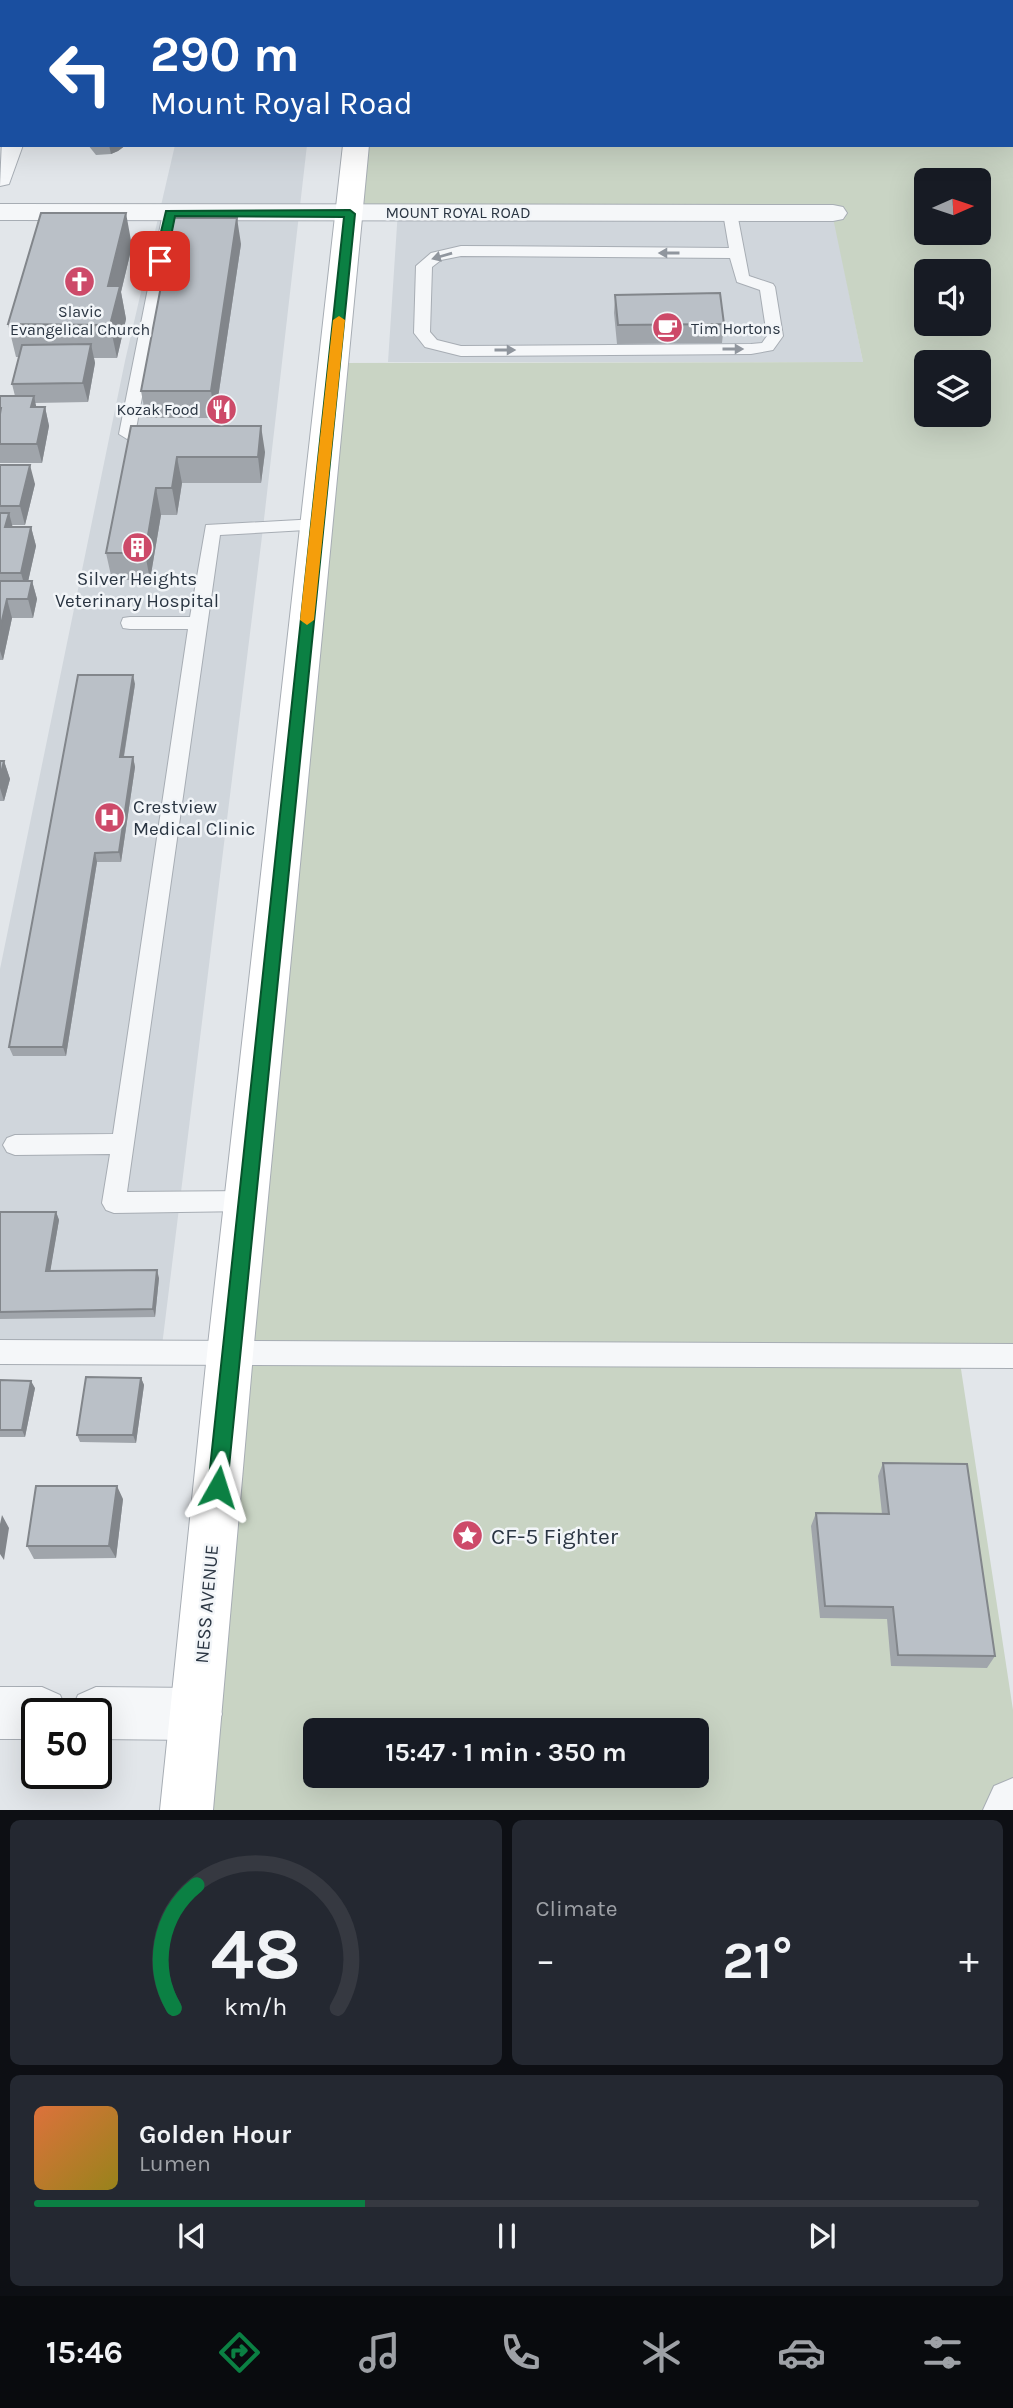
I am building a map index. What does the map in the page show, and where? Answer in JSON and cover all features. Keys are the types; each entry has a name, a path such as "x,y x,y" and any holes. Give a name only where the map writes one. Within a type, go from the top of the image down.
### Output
{"main road":[{"name":"NESS AVENUE","path":"186,1810 230,1354 356,147"}],"street":[{"path":"0,178 9,147"},
{"name":"MOUNT ROYAL ROAD","path":"0,212 833,213"},
{"path":"0,1713 21,1713"},
{"path":"112,1713 196,1714"},
{"path":"1009,1810 1013,1805"}],"lane":[{"path":"730,212 742,279 767,287 775,336 773,342 767,346 751,349 461,351 431,344 422,333 424,266 429,260 442,254 461,251 737,253"},
{"path":"127,435 170,213"},
{"path":"247,1201 114,1203 212,529 317,525"},
{"path":"130,623 198,623"},
{"path":"15,1145 122,1144"},
{"path":"0,1352 1013,1356"}],"shaded area":[{"path":"175,147 307,147 263,528 161,1354 0,1352 0,969 125,361"},
{"path":"398,210 833,213 863,362 388,362"}],"green space":[{"path":"356,147 1013,147 1013,1356 959,1356 1013,1710 1013,1805 1009,1810 186,1810 334,363 863,362 832,213 350,214"}],"building":[{"path":"41,213 126,213 108,286 120,286 110,325 8,324"},
{"path":"174,218 237,218 211,391 141,391"},
{"path":"720,293 724,324 618,325 615,295"},
{"path":"91,344 83,383 12,384 22,345"},
{"path":"0,396 34,396 31,407 45,407 37,444 0,444"},
{"path":"131,426 261,426 258,457 177,457 172,488 156,488 145,553 106,553"},
{"path":"0,465 30,465 20,506 0,506"},
{"path":"0,513 9,513 5,527 31,527 21,573 0,573"},
{"path":"0,581 32,581 28,599 7,599 0,629"},
{"path":"78,675 133,675 120,757 133,757 119,852 95,853 63,1047 9,1047"},
{"path":"0,761 4,761 0,777"},
{"path":"0,1212 56,1212 46,1271 157,1270 153,1309 0,1312"},
{"path":"86,1377 141,1378 133,1435 77,1435"},
{"path":"0,1380 31,1381 22,1430 0,1430"},
{"path":"883,1463 967,1464 995,1656 898,1655 893,1607 825,1606 816,1513 889,1514"},
{"path":"36,1486 117,1486 109,1546 27,1546"}],"slow traffic":[{"path":"307,620 339,320"}],"place":[{"name":"Slavic Evangelical Church","path":"80,282"},
{"name":"Tim Hortons","path":"668,328"},
{"name":"Kozak Food","path":"222,409"},
{"name":"Silver Heights Veterinary Hospital","path":"137,547"},
{"name":"Crestview Medical Clinic","path":"110,817"},
{"name":"CF-5 Fighter","path":"468,1536"}],"route":[{"path":"160,261 170,213 350,214 218,1487"}]}
